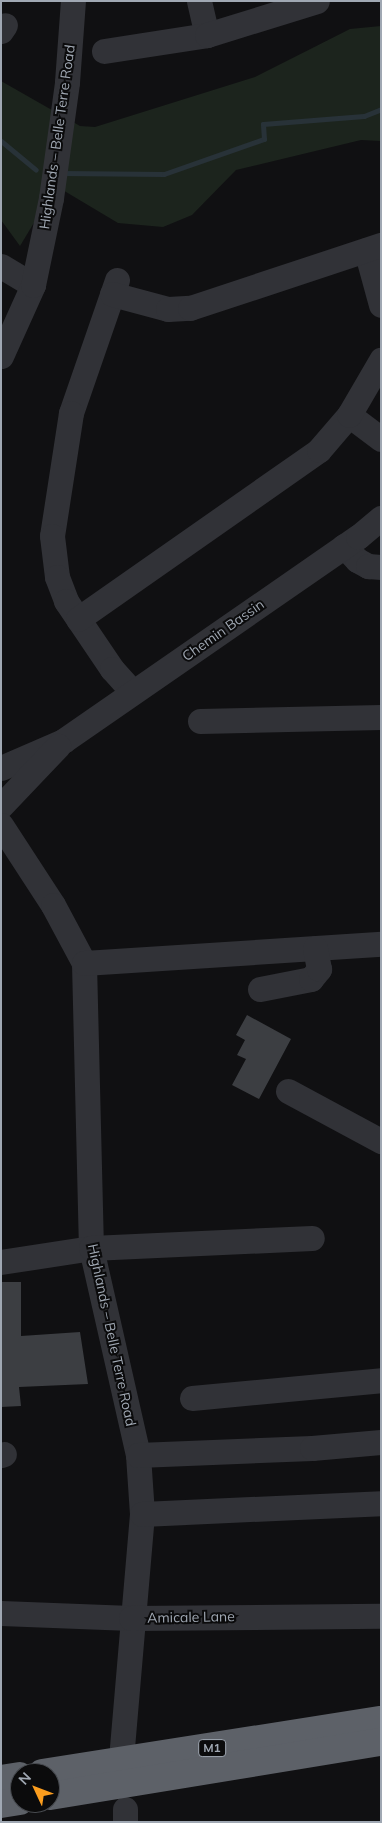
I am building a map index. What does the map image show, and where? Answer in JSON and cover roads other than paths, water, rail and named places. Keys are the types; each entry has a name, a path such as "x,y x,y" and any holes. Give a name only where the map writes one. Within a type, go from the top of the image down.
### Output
{"highway":[{"name":"M1","path":"60,1770 381,1720"},
{"name":"M1","path":"60,1794 381,1742"}],"street":[{"name":"Highlands – Belle Terre Road","path":"1,356 33,285 52,198 66,82 73,1"},
{"path":"199,1 207,35"},
{"path":"104,51 207,35 317,1"},
{"path":"133,692 112,669 66,601 58,577 52,536 71,413 114,287 168,309 190,308 373,247 381,305"},
{"path":"1,266 33,285"},
{"path":"78,619 319,450 349,415 381,360"},
{"path":"349,415 381,439"},
{"name":"Chemin Bassin","path":"63,741 344,546 379,524"},
{"path":"344,546 368,566 381,567"},
{"path":"200,721 381,717"},
{"path":"1,768 63,741"},
{"path":"1,806 63,741"},
{"name":"Highlands – Belle Terre Road","path":"1,825 53,905 84,962 90,1248 138,1454 142,1514 130,1618 122,1747"},
{"path":"84,962 381,944"},
{"path":"260,989 311,979 318,969 315,948"},
{"path":"288,1091 381,1141"},
{"path":"1,1262 90,1248 312,1238"},
{"path":"192,1398 381,1380"},
{"path":"138,1454 312,1448 381,1442"},
{"path":"142,1514 381,1503"},
{"name":"Amicale Lane","path":"1,1613 130,1618 381,1616"}],"waterway":[{"path":"62,173 164,174 264,139 263,124 364,116 381,109"},
{"path":"1,141 36,170"}]}
